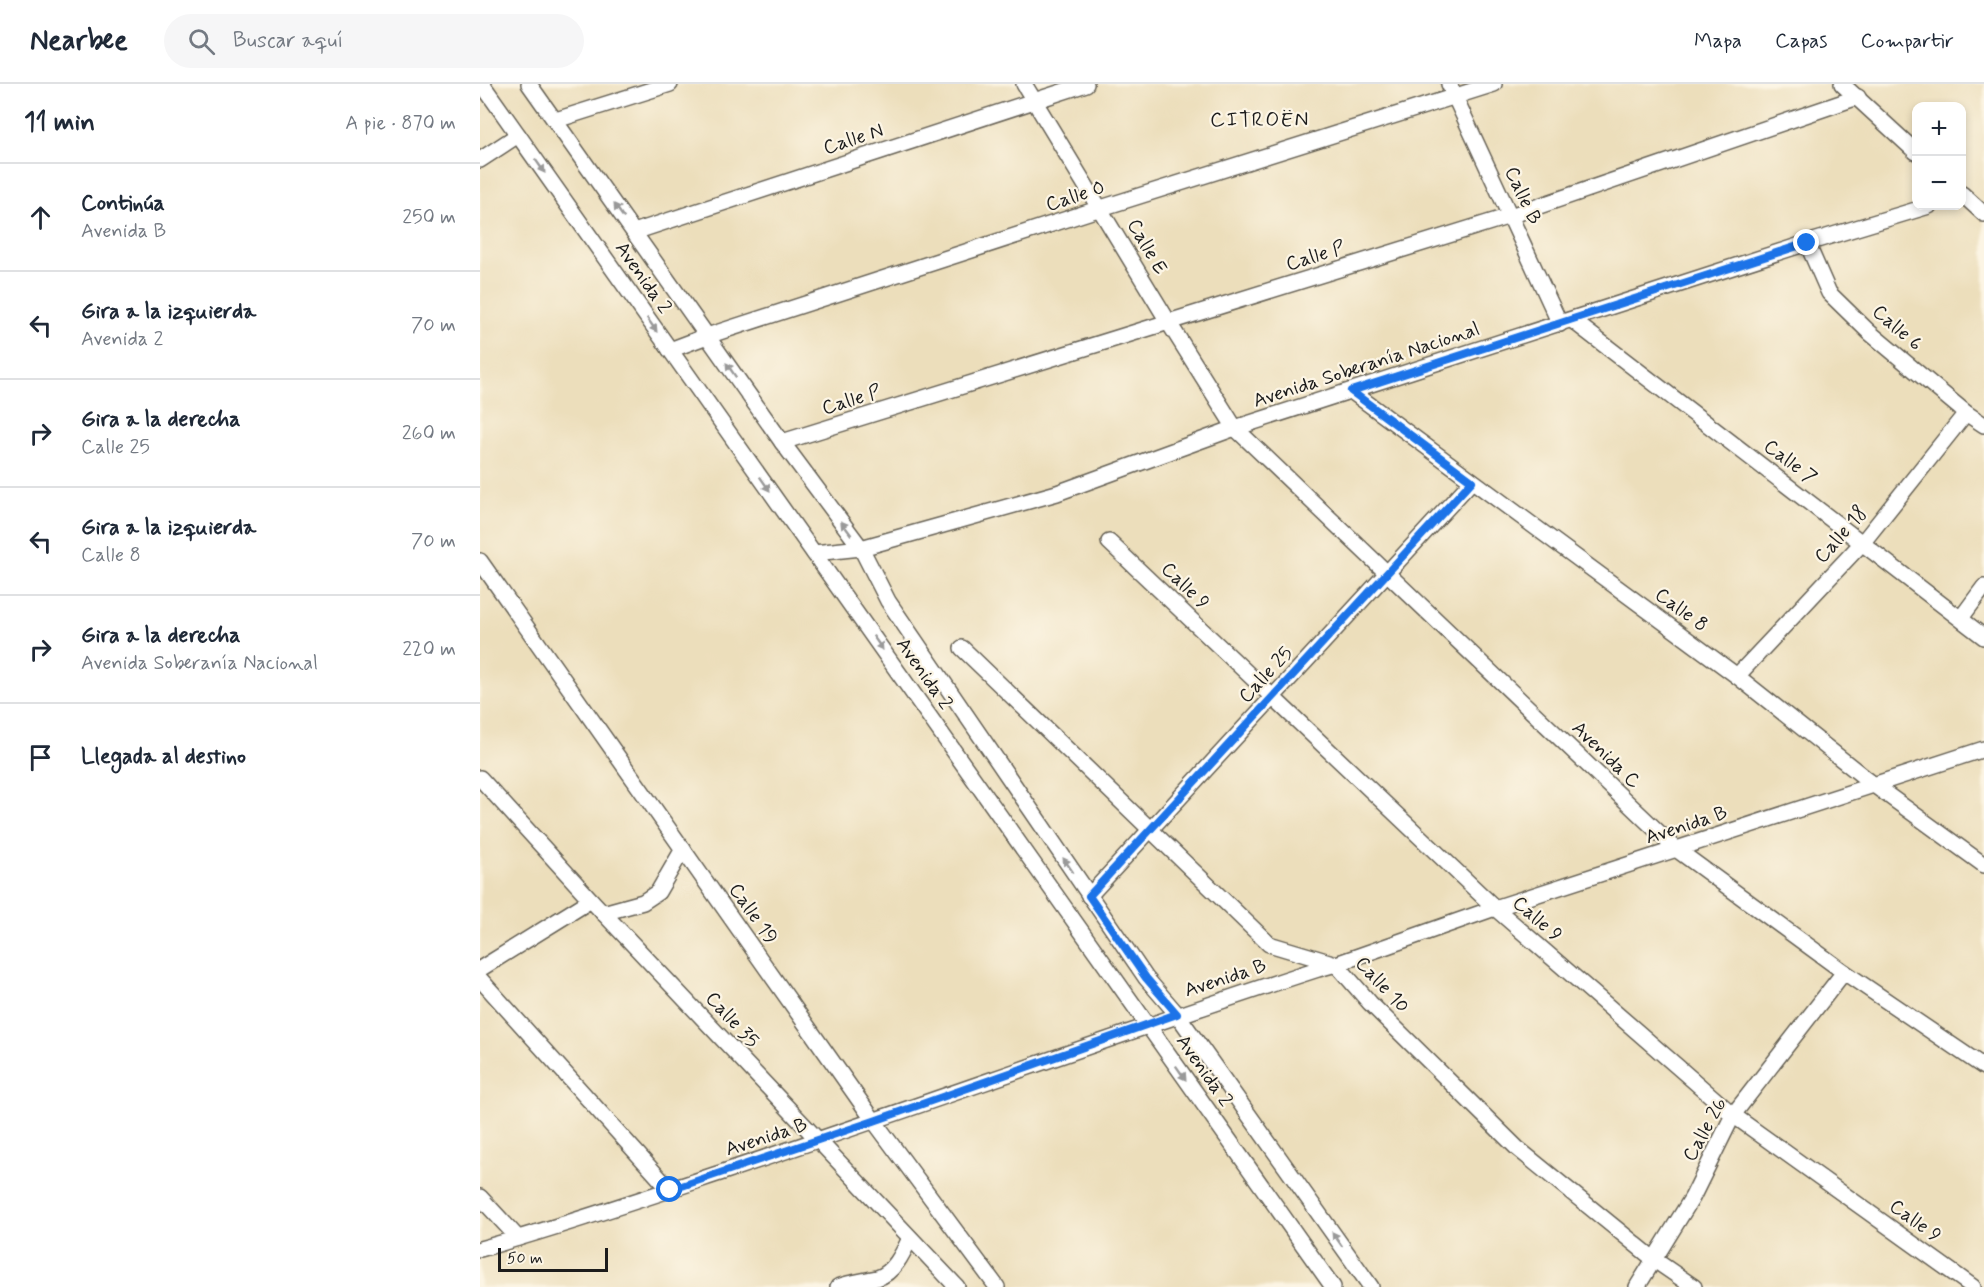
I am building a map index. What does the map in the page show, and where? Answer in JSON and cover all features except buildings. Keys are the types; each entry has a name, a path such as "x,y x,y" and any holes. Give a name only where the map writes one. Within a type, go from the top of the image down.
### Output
{"street":[{"name":"Avenida 2","path":"482,84 1333,1287"},
{"name":"Avenida 2","path":"530,84 782,442 861,548 888,601 1146,978 1177,1014 1371,1287"},
{"path":"556,120 670,84"},
{"name":"Calle E","path":"1024,84 1235,428"},
{"name":"Calle N","path":"634,232 1086,84"},
{"name":"Calle O","path":"670,350 1452,90 1494,84"},
{"path":"1842,84 1912,147"},
{"name":"Calle B","path":"1452,90 1510,216 1566,322"},
{"name":"Calle P","path":"782,442 1510,216 1858,97"},
{"path":"480,160 518,135"},
{"path":"1966,196 1984,195"},
{"path":"1966,198 1984,213"},
{"name":"Avenida Soberanía Nacional","path":"814,553 861,548 1057,494 1235,428 1916,210"},
{"name":"Calle 6","path":"1807,243 1829,293 1869,332 1984,426"},
{"name":"Calle 7","path":"1566,322 1863,542 1984,637"},
{"name":"Calle 8","path":"1351,391 1737,676 1874,784 1984,865"},
{"name":"Calle 18","path":"1737,676 1863,542 1966,413"},
{"name":"Avenida C","path":"1235,428 1676,849 1844,972 1984,1067"},
{"name":"Calle 25","path":"1089,896 1472,481"},
{"name":"Calle 9","path":"1109,542 1495,908 1733,1115 1974,1287"},
{"name":"Calle 19","path":"480,561 874,1121 997,1287"},
{"path":"1961,618 1984,587"},
{"name":"Calle 10","path":"962,648 1269,944 1336,964 1370,1003 1517,1148 1654,1259 1694,1287"},
{"name":"Avenida B","path":"480,1248 670,1190 1177,1014 1336,964 1495,908 1984,749"},
{"name":"Calle 35","path":"480,778 591,900 957,1287"},
{"path":"603,912 643,902 658,892 683,849"},
{"path":"480,969 591,900"},
{"name":"Calle 26","path":"1637,1287 1692,1198 1733,1115 1844,972"},
{"path":"480,979 670,1190"},
{"path":"480,1197 518,1238"},
{"path":"838,1287 847,1283 879,1278 889,1273 910,1238"}],"district":[{"name":"CITROËN","path":"1260,119"}],"route":[{"path":"670,1190 1177,1014 1146,978 1089,896 1472,481 1351,391 1807,243"}]}
